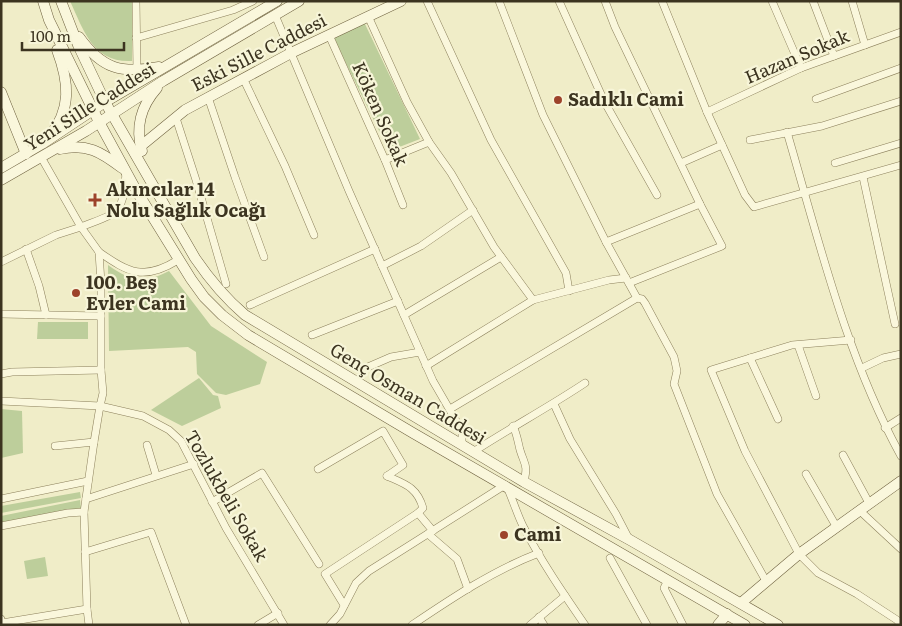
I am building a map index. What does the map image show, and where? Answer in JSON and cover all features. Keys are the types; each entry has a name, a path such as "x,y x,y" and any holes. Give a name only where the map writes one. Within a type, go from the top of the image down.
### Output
{"main road":[{"path":"42,144 55,129 67,95 65,76 51,34 43,1"},
{"path":"61,1 68,22 88,50 100,60 114,68 137,71 167,65"},
{"name":"Yeni Sille Caddesi","path":"1,168 42,144 104,102 277,1"},
{"name":"Yeni Sille Caddesi","path":"1,180 299,1"},
{"name":"Eski Sille Caddesi","path":"141,146 185,110 208,97 291,53 401,1"},
{"name":"Genç Osman Caddesi","path":"49,20 99,122 178,260 204,297 222,315 248,335 746,625"},
{"name":"Genç Osman Caddesi","path":"68,22 104,102 195,258 210,280 245,315 524,482 778,625"},
{"path":"151,181 141,146 139,133 140,118 152,94 163,81"},
{"path":"1,92 26,154"},
{"path":"52,151 74,146 90,148 109,158 126,171"},
{"path":"741,603 799,554 901,481"},
{"path":"718,625 727,614"}],"street":[{"path":"136,1 137,71"},
{"path":"136,38 234,10 253,1"},
{"path":"427,1 491,140 566,273 569,291"},
{"path":"499,1 543,115 606,242 637,298"},
{"path":"559,1 604,101 657,195"},
{"path":"426,366 533,300 610,280 628,281 722,246 615,27 605,1"},
{"path":"662,1 707,112 745,195 754,207 805,194 901,165"},
{"path":"772,1 801,68"},
{"path":"813,1 834,56"},
{"path":"852,1 864,45"},
{"path":"275,15 426,366 462,431 462,445"},
{"path":"368,16 407,102 429,142 451,173 501,257 533,300"},
{"name":"Hazan Sokak","path":"707,112 801,68 901,32"},
{"name":"Köken Sokak","path":"329,36 385,160 403,205"},
{"path":"816,99 901,68"},
{"path":"243,78 285,166 314,235"},
{"path":"208,97 264,257"},
{"path":"750,140 822,126 901,101"},
{"path":"176,118 226,284"},
{"path":"788,132 839,308 885,428 901,456"},
{"path":"385,160 429,142"},
{"path":"835,163 901,143"},
{"path":"680,163 722,145"},
{"path":"41,157 80,227 99,252 120,268 142,273 157,272 178,260"},
{"path":"1,262 56,235 112,215 120,207 124,194 126,171"},
{"path":"863,177 895,324"},
{"path":"606,242 700,204"},
{"path":"382,266 421,246 473,210"},
{"path":"26,249 39,286 46,315"},
{"path":"250,305 375,249"},
{"path":"89,625 84,512 103,393 100,370 99,252"},
{"path":"404,315 501,257"},
{"path":"450,409 637,298 642,298 674,357 677,371 674,384 717,494 766,581"},
{"path":"312,335 398,301"},
{"path":"1,314 101,316"},
{"path":"851,340 798,345 711,370 744,451 799,554 818,573 873,604 897,620 901,625"},
{"path":"798,345 816,396"},
{"path":"361,370 391,357 420,352"},
{"path":"862,368 883,358 901,354"},
{"path":"750,358 778,419"},
{"path":"1,374 12,372 100,370"},
{"path":"473,452 554,404 585,383"},
{"name":"Tozlukbeli Sokak","path":"1,401 100,406 144,416 169,430 181,441 212,502 284,625"},
{"path":"554,404 570,439 630,540"},
{"path":"885,428 901,418"},
{"path":"514,426 520,451 526,463 524,482"},
{"path":"318,469 383,431 403,465 387,476 410,486 420,499 423,508 418,514 325,574 344,605"},
{"path":"55,446 94,442"},
{"path":"146,445 156,476"},
{"path":"843,455 869,503"},
{"path":"86,498 194,464"},
{"path":"212,502 262,473 319,564"},
{"path":"806,474 836,526"},
{"path":"1,499 88,481"},
{"path":"330,625 340,614 356,583 369,571 506,486 523,525 539,554 585,625"},
{"path":"859,510 901,549"},
{"path":"1,526 68,513 84,512"},
{"path":"418,514 431,532 457,559 468,589"},
{"path":"85,552 151,532 186,625"},
{"path":"413,624 468,589 522,560 539,554"},
{"path":"610,558 647,625"},
{"path":"668,580 664,588 683,625"},
{"path":"530,625 565,596"},
{"path":"2,622 87,609"},
{"path":"261,624 278,613"},
{"path":"539,618 544,625"}],"green space":[{"path":"70,1 132,1 132,61 108,57 99,51 85,34"},
{"path":"364,22 420,139 389,151 333,37"},
{"path":"108,265 124,275 138,279 152,278 169,271 211,326 267,362 260,384 226,395 216,393 197,374 196,352 188,347 109,351"},
{"path":"38,322 88,322 88,339 37,339"},
{"path":"199,378 213,395 218,396 221,408 182,426 151,410"},
{"path":"1,409 22,411 23,453 1,458"},
{"path":"80,492 81,498 1,513 1,506"},
{"path":"80,500 81,508 1,523 1,516"},
{"path":"45,557 48,576 27,579 24,561"}],"place":[{"name":"Sadıklı Cami","path":"558,100"},
{"name":"Akıncılar 14 Nolu Sağlık Ocağı","path":"95,200"},
{"name":"100. Beş Evler Cami","path":"76,293"},
{"name":"Cami","path":"504,535"}]}
